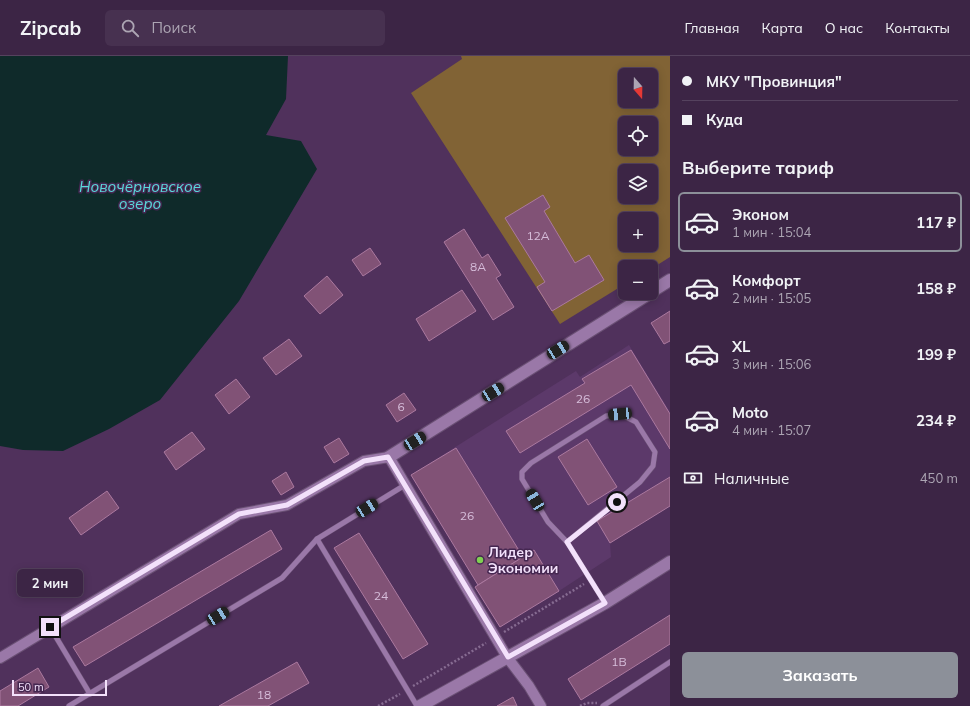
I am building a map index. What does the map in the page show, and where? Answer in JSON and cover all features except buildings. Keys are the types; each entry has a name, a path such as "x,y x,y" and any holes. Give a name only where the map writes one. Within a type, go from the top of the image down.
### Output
{"street":[{"path":"658,288 670,280"},
{"path":"0,658 239,514 287,505 364,461 388,457 639,300"},
{"path":"388,457 508,657 529,686 541,706"},
{"path":"418,706 605,603 670,562"}],"lane":[{"path":"567,542 640,482 653,466 655,452 636,422 620,414 606,416 531,463 522,472 522,479 548,522 567,542 605,603"},
{"path":"69,706 282,578 317,540 405,485"},
{"path":"317,540 418,706"},
{"path":"50,627 90,694"},
{"path":"603,706 670,662"}],"path":[{"path":"580,706 587,702 594,702 603,706"}],"shaded area":[{"path":"461,56 670,56 670,257 658,265 658,260 618,260 618,288 560,324 411,93 462,59"},
{"path":"629,345 670,412 670,506 610,543 611,557 500,627 475,587 478,584 411,475 576,371 580,377"}],"water":[{"name":"Новочёрновское озеро","path":"0,56 288,56 286,99 266,135 301,141 317,169 239,301 160,400 109,429 63,451 23,450 0,446"}],"place":[{"name":"Лидер Экономии","path":"480,560"}],"route":[{"path":"50,627 239,514 287,505 364,461 388,457 508,657 605,603 567,542 617,502"}]}
